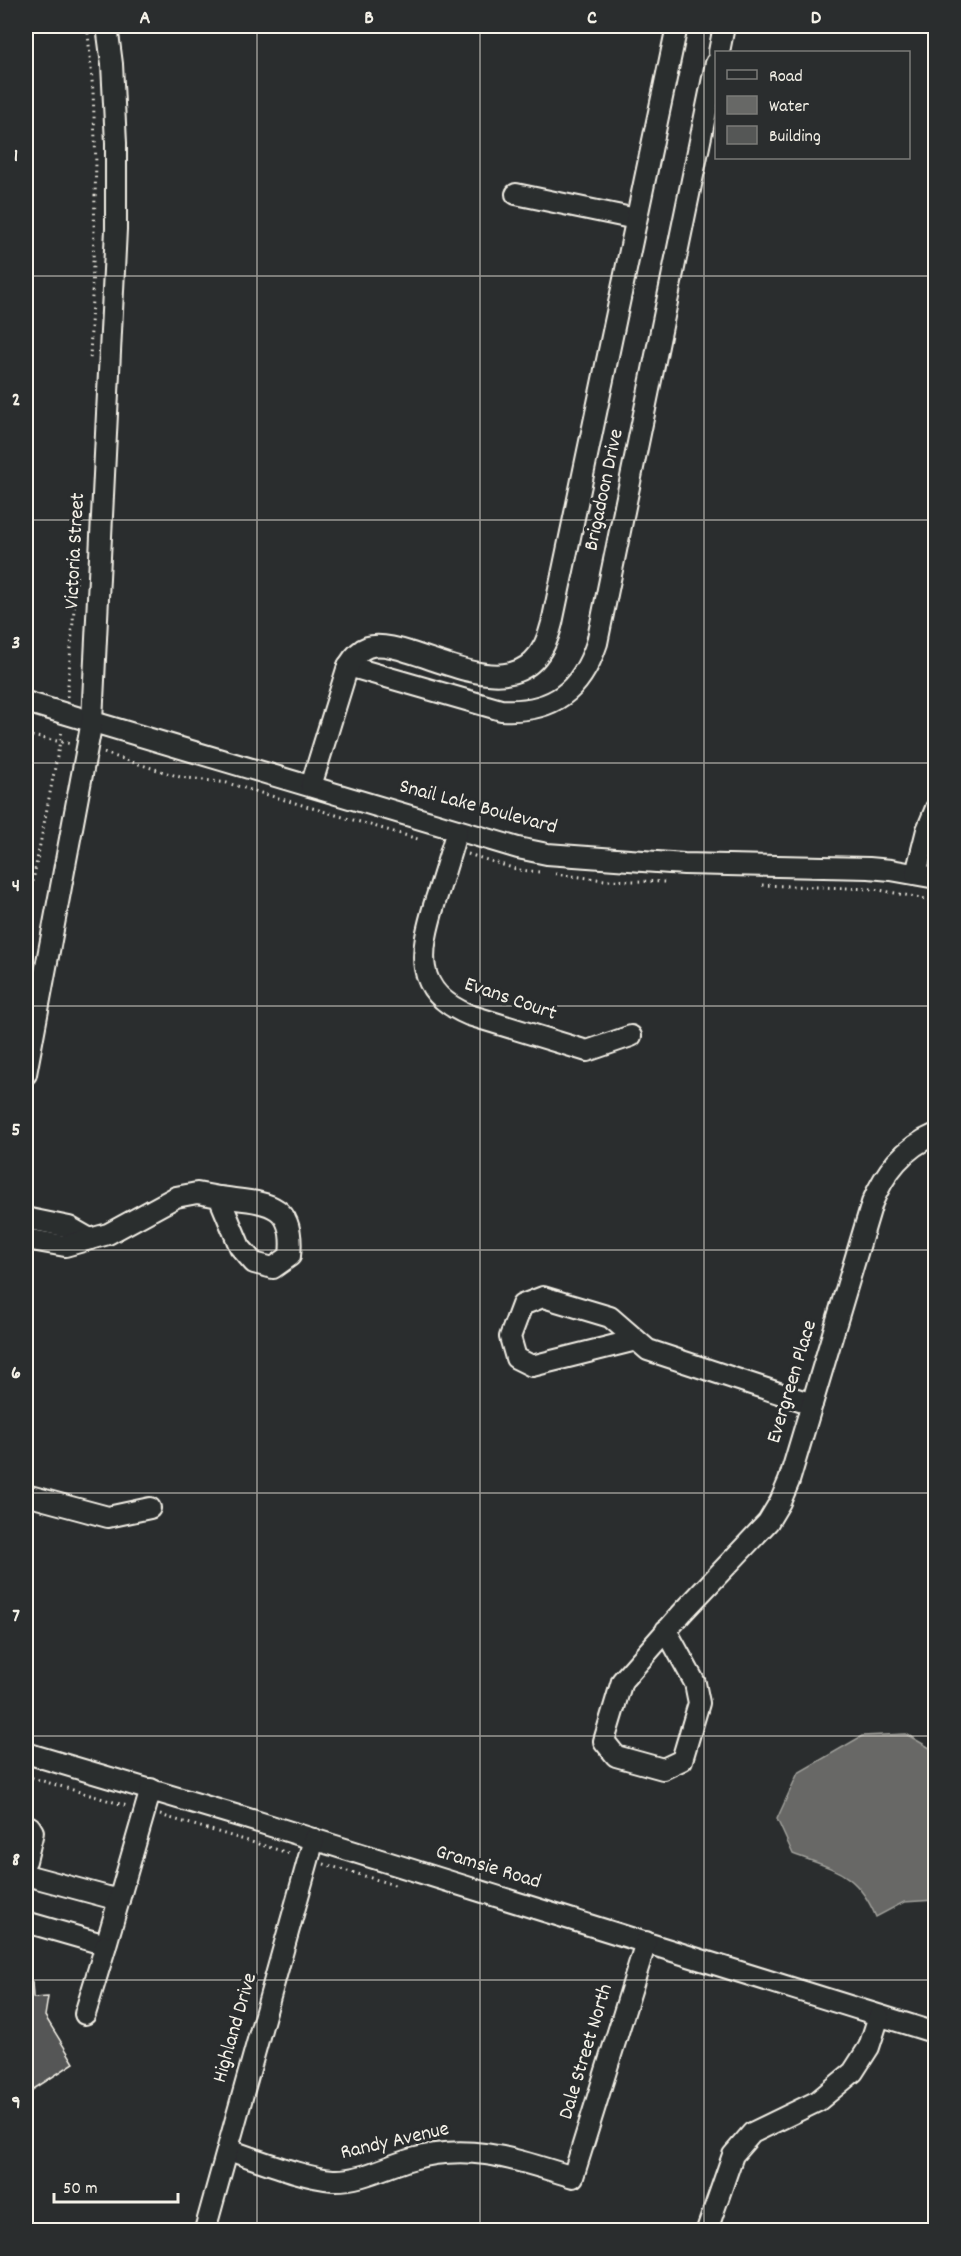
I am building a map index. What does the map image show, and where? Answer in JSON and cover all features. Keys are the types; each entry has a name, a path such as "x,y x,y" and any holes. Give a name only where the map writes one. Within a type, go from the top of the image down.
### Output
{"street":[{"name":"Victoria Street","path":"26,1074 92,722 116,229 116,143 112,64 107,26"},
{"name":"Brigadoon Drive","path":"677,26 552,623 544,647 527,667 515,674 504,676 482,674 400,649 380,646 368,647 357,654 348,666 501,710 520,711 538,708 556,700 582,677 597,643 715,73"},
{"path":"719,51 724,26"},
{"path":"516,194 636,219"},
{"path":"311,786 348,666"},
{"name":"Snail Lake Boulevard","path":"26,702 518,848 547,854 684,864 869,868 936,878"},
{"path":"916,874 927,830 936,808"},
{"name":"Evans Court","path":"457,830 426,935 423,955 425,971 432,986 442,999 455,1010 469,1016 587,1051 631,1036"},
{"name":"Evergreen Place","path":"666,1630 695,1683 699,1703 682,1760 663,1769 616,1756 604,1741 622,1681 666,1630 768,1522 780,1502 789,1480 872,1203 880,1184 892,1166 907,1151 936,1134"},
{"path":"26,1239 65,1246 108,1234 176,1197 197,1193 219,1197"},
{"path":"26,1220 69,1227 90,1239"},
{"path":"636,1340 532,1366 516,1358 510,1337 522,1305 543,1297 610,1317 648,1350 812,1404"},
{"path":"26,1495 108,1517 150,1508"},
{"name":"Gramsie Road","path":"26,1753 314,1839 936,2033"},
{"path":"85,2014 151,1789"},
{"path":"26,1825 33,1832 26,1861"},
{"name":"Highland Drive","path":"205,2230 314,1839"},
{"path":"26,1875 119,1900"},
{"path":"26,1922 106,1945"},
{"name":"Dale Street North","path":"573,2177 646,1942"},
{"path":"707,2230 733,2155 752,2133 818,2101 854,2072 869,2047 879,2016"},
{"name":"Randy Avenue","path":"228,2150 332,2180 352,2179 436,2153 461,2151 487,2152 513,2158 573,2177"}],"path":[{"path":"87,26 96,163 90,365"},
{"path":"26,917 65,714 83,494"},
{"path":"26,1776 400,1887"}],"water":[{"path":"906,1734 935,1751 935,1900 904,1902 876,1917 861,1890 843,1875 793,1854 777,1819 798,1773 862,1736"}],"building":[{"path":"26,1978 32,1982 33,1998 48,1997 45,2016 74,2063 26,2094"}]}
